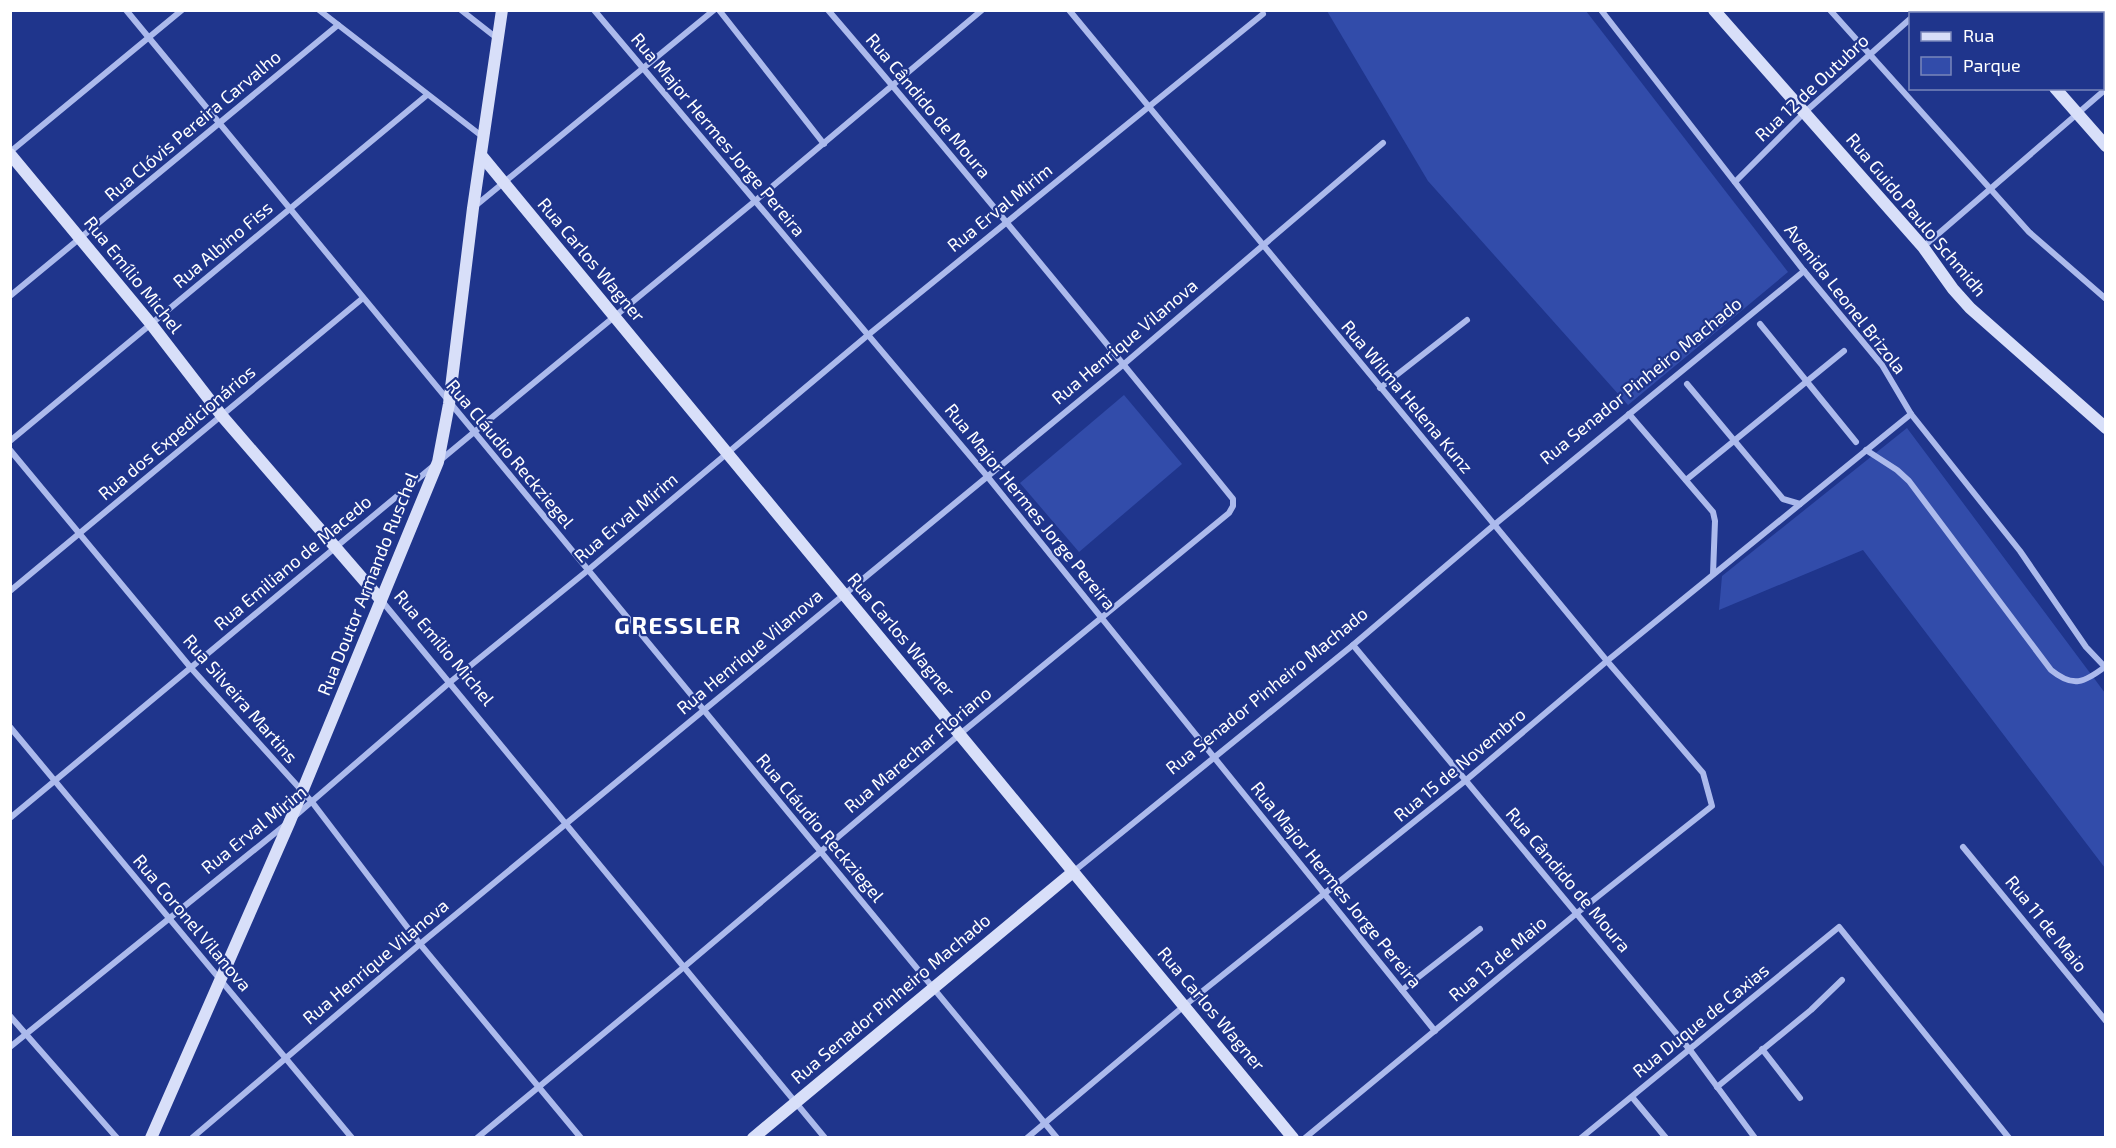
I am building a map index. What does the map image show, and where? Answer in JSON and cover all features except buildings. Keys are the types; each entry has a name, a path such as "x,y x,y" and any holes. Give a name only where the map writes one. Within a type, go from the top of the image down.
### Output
{"main road":[{"name":"Rua Doutor Armando Ruschel","path":"151,1137 319,753 438,462 449,404 473,208 502,10"},
{"name":"Rua Guido Paulo Schmidh","path":"1714,10 1923,248 1970,308 2106,428"},
{"path":"2057,90 2106,146"},
{"name":"Rua Emílio Michel","path":"10,153 152,324 222,416 381,600"},
{"name":"Rua Carlos Wagner","path":"481,155 1293,1137"},
{"name":"Rua Senador Pinheiro Machado","path":"753,1137 1073,872"}],"street":[{"name":"Rua Cláudio Reckziegel","path":"126,10 449,404 1057,1137"},
{"path":"10,153 182,10"},
{"path":"320,10 483,138"},
{"path":"461,10 498,39"},
{"name":"Rua Major Hermes Jorge Pereira","path":"594,10 987,476 1435,1031"},
{"path":"473,208 714,10"},
{"path":"719,10 824,144"},
{"name":"Rua Cândido de Moura","path":"828,10 1124,364 1233,499"},
{"name":"Rua Emiliano de Macedo","path":"10,818 335,547 615,318 982,10"},
{"name":"Rua Wilma Helena Kunz","path":"1069,10 1607,662 1703,773 1712,806"},
{"name":"Avenida Leonel Brizola","path":"1601,10 1804,271 1882,364 1911,414 2020,551 2086,647 2105,667"},
{"path":"1830,10 2030,232 2106,299"},
{"name":"Rua Erval Mirim","path":"10,1047 290,821 450,683 868,335 1263,14"},
{"name":"Rua 12 de Outubro","path":"1735,182 1805,112 1909,21"},
{"name":"Rua Clóvis Pereira Carvalho","path":"10,296 338,25"},
{"path":"1923,248 2106,89"},
{"name":"Rua Albino Fiss","path":"10,441 427,95"},
{"name":"Rua Henrique Vilanova","path":"192,1137 420,944 1124,364 1383,143"},
{"name":"Rua Senador Pinheiro Machado","path":"1073,872 1353,645 1494,525 1804,271"},
{"name":"Rua dos Expedicionários","path":"10,591 363,298"},
{"path":"1380,388 1467,320"},
{"path":"1760,324 1856,442"},
{"path":"1686,480 1844,351"},
{"path":"1687,384 1783,499 1800,504"},
{"path":"1629,414 1713,512 1715,521 1713,574"},
{"name":"Rua 15 de Novembro","path":"1027,1137 1184,1006 1465,781 1713,574 1911,414"},
{"name":"Rua Silveira Martins","path":"10,450 191,668 312,802 420,944 581,1137"},
{"path":"1866,450 1897,470 1909,481 2051,670 2064,680 2073,682 2087,680 2105,667"},
{"name":"Rua Marechar Floriano","path":"477,1137 1229,513 1233,506 1233,499"},
{"name":"Rua Emílio Michel","path":"381,600 825,1137"},
{"name":"Rua Cândido de Moura","path":"1353,645 1690,1050 1755,1137"},
{"name":"Rua Coronel Vilanova","path":"10,727 352,1137"},
{"name":"Rua 13 de Maio","path":"1305,1137 1577,913 1712,806"},
{"name":"Rua 11 de Maio","path":"1963,847 2106,1021"},
{"name":"Rua Duque de Caxias","path":"1581,1137 1839,927 2009,1137"},
{"path":"1402,990 1480,929"},
{"path":"1717,1087 1842,980"},
{"path":"10,1016 117,1137"},
{"path":"1762,1049 1800,1098"},
{"path":"1632,1097 1666,1137"}],"green space":[{"path":"1327,11 1586,11 1788,272 1628,405 1428,181"},
{"path":"1124,395 1182,464 1079,552 1020,483"},
{"path":"1907,428 2105,693 2105,868 1863,550 1719,610 1722,576"}],"district":[{"name":"GRESSLER","path":"678,626"}]}
